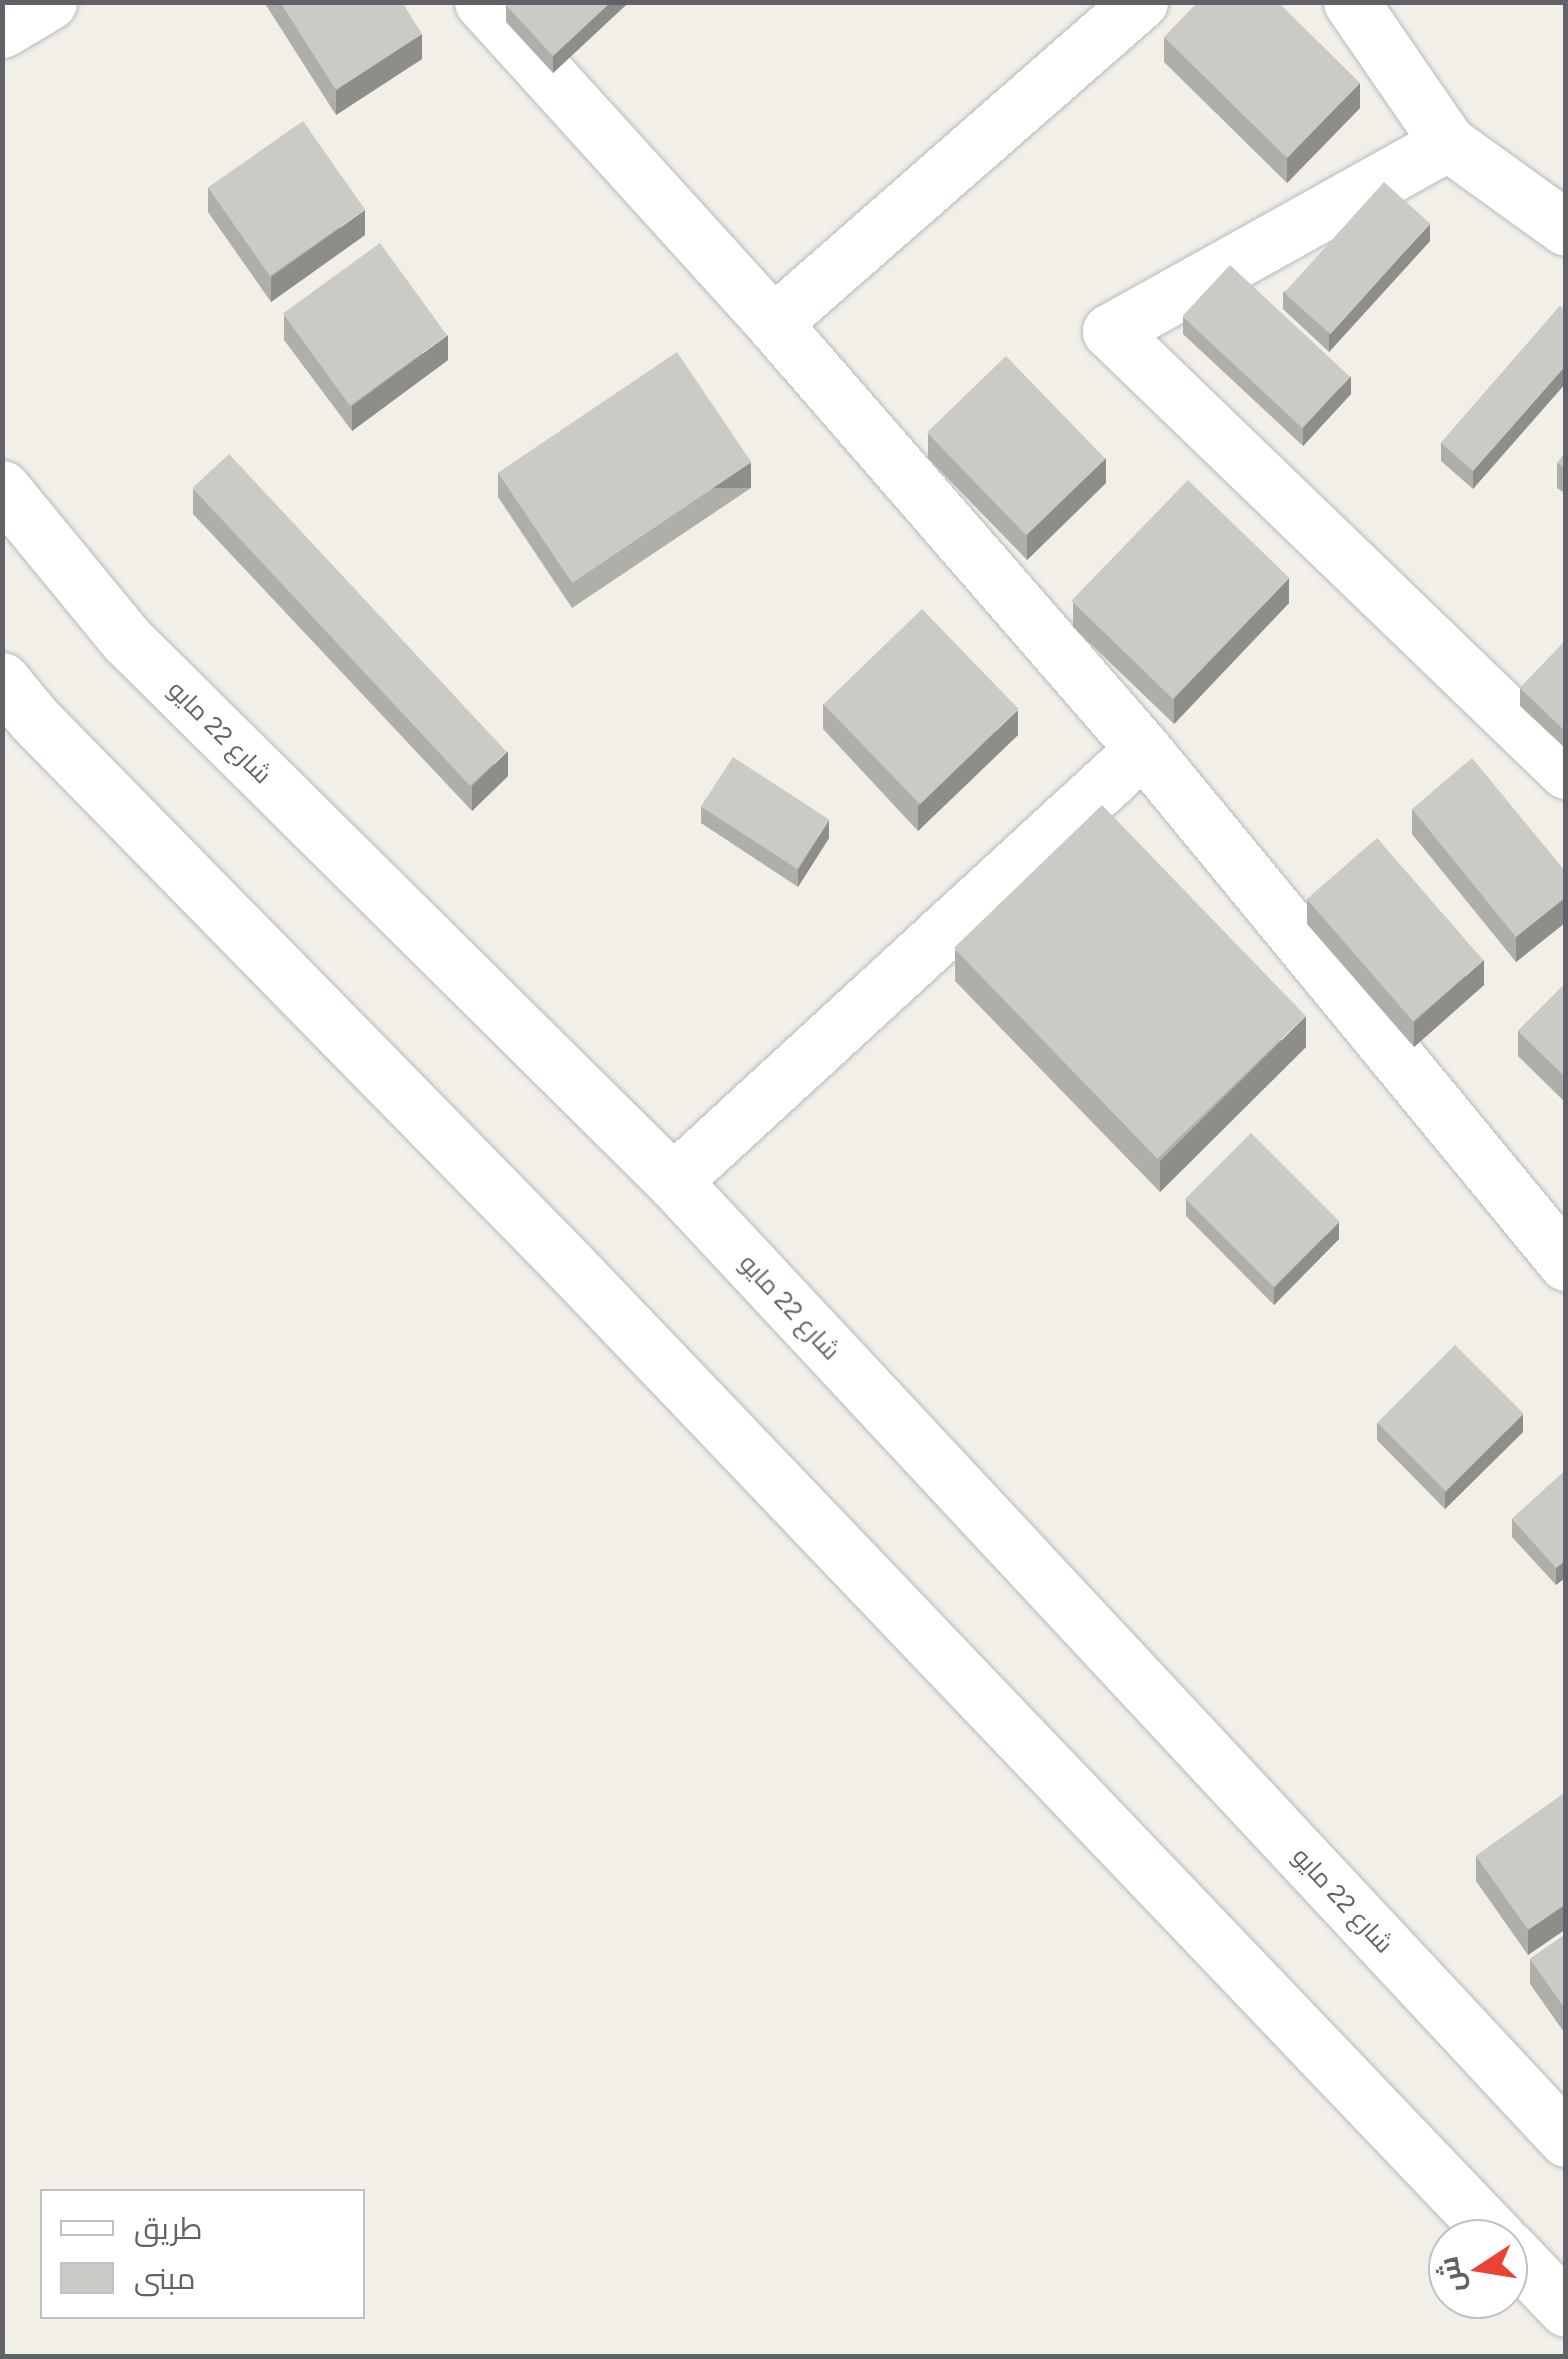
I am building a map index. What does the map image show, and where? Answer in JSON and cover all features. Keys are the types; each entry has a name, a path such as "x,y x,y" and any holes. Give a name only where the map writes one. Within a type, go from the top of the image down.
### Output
{"main road":[{"path":"2,30 48,2"},
{"path":"482,2 773,323 1143,749 1566,1263"},
{"path":"773,323 1140,2"},
{"path":"1352,2 1448,143 1566,228"},
{"path":"1448,143 1110,331 1566,771"},
{"name":"شارع 22 مايو","path":"2,488 128,640 673,1181 1566,2139"},
{"path":"2,680 34,719 583,1279 1480,2219"},
{"path":"673,1181 1143,749"},
{"path":"1528,2269 1566,2308"}],"building":[{"path":"280,2 402,2 422,34 336,90"},
{"path":"611,2 553,56 506,5"},
{"path":"1198,2 1278,2 1360,83 1287,158 1164,37"},
{"path":"303,121 365,209 270,276 208,188"},
{"path":"1384,182 1430,223 1330,334 1284,293"},
{"path":"380,243 447,335 350,406 283,314"},
{"path":"1230,265 1350,377 1302,428 1182,316"},
{"path":"1560,306 1566,311 1566,365 1473,471 1441,443"},
{"path":"677,352 751,462 572,583 498,473"},
{"path":"1006,356 1105,459 1026,535 927,432"},
{"path":"1566,452 1566,469 1557,463"},
{"path":"229,454 507,752 470,786 192,488"},
{"path":"1188,480 1289,578 1173,699 1071,601"},
{"path":"922,609 1019,709 920,804 823,704"},
{"path":"1566,640 1566,732 1520,688"},
{"path":"733,757 829,820 797,869 701,806"},
{"path":"1472,758 1566,872 1566,897 1516,937 1412,809"},
{"path":"1102,805 1306,1016 1157,1159 954,948"},
{"path":"1377,838 1483,960 1413,1021 1307,899"},
{"path":"1566,983 1566,1078 1518,1031"},
{"path":"1251,1133 1339,1221 1274,1287 1185,1199"},
{"path":"1455,1345 1524,1414 1446,1491 1377,1423"},
{"path":"1566,1470 1566,1560 1556,1568 1512,1519"},
{"path":"1566,1792 1566,1904 1528,1930 1476,1856"},
{"path":"1566,1934 1566,2010 1530,1959"}]}
